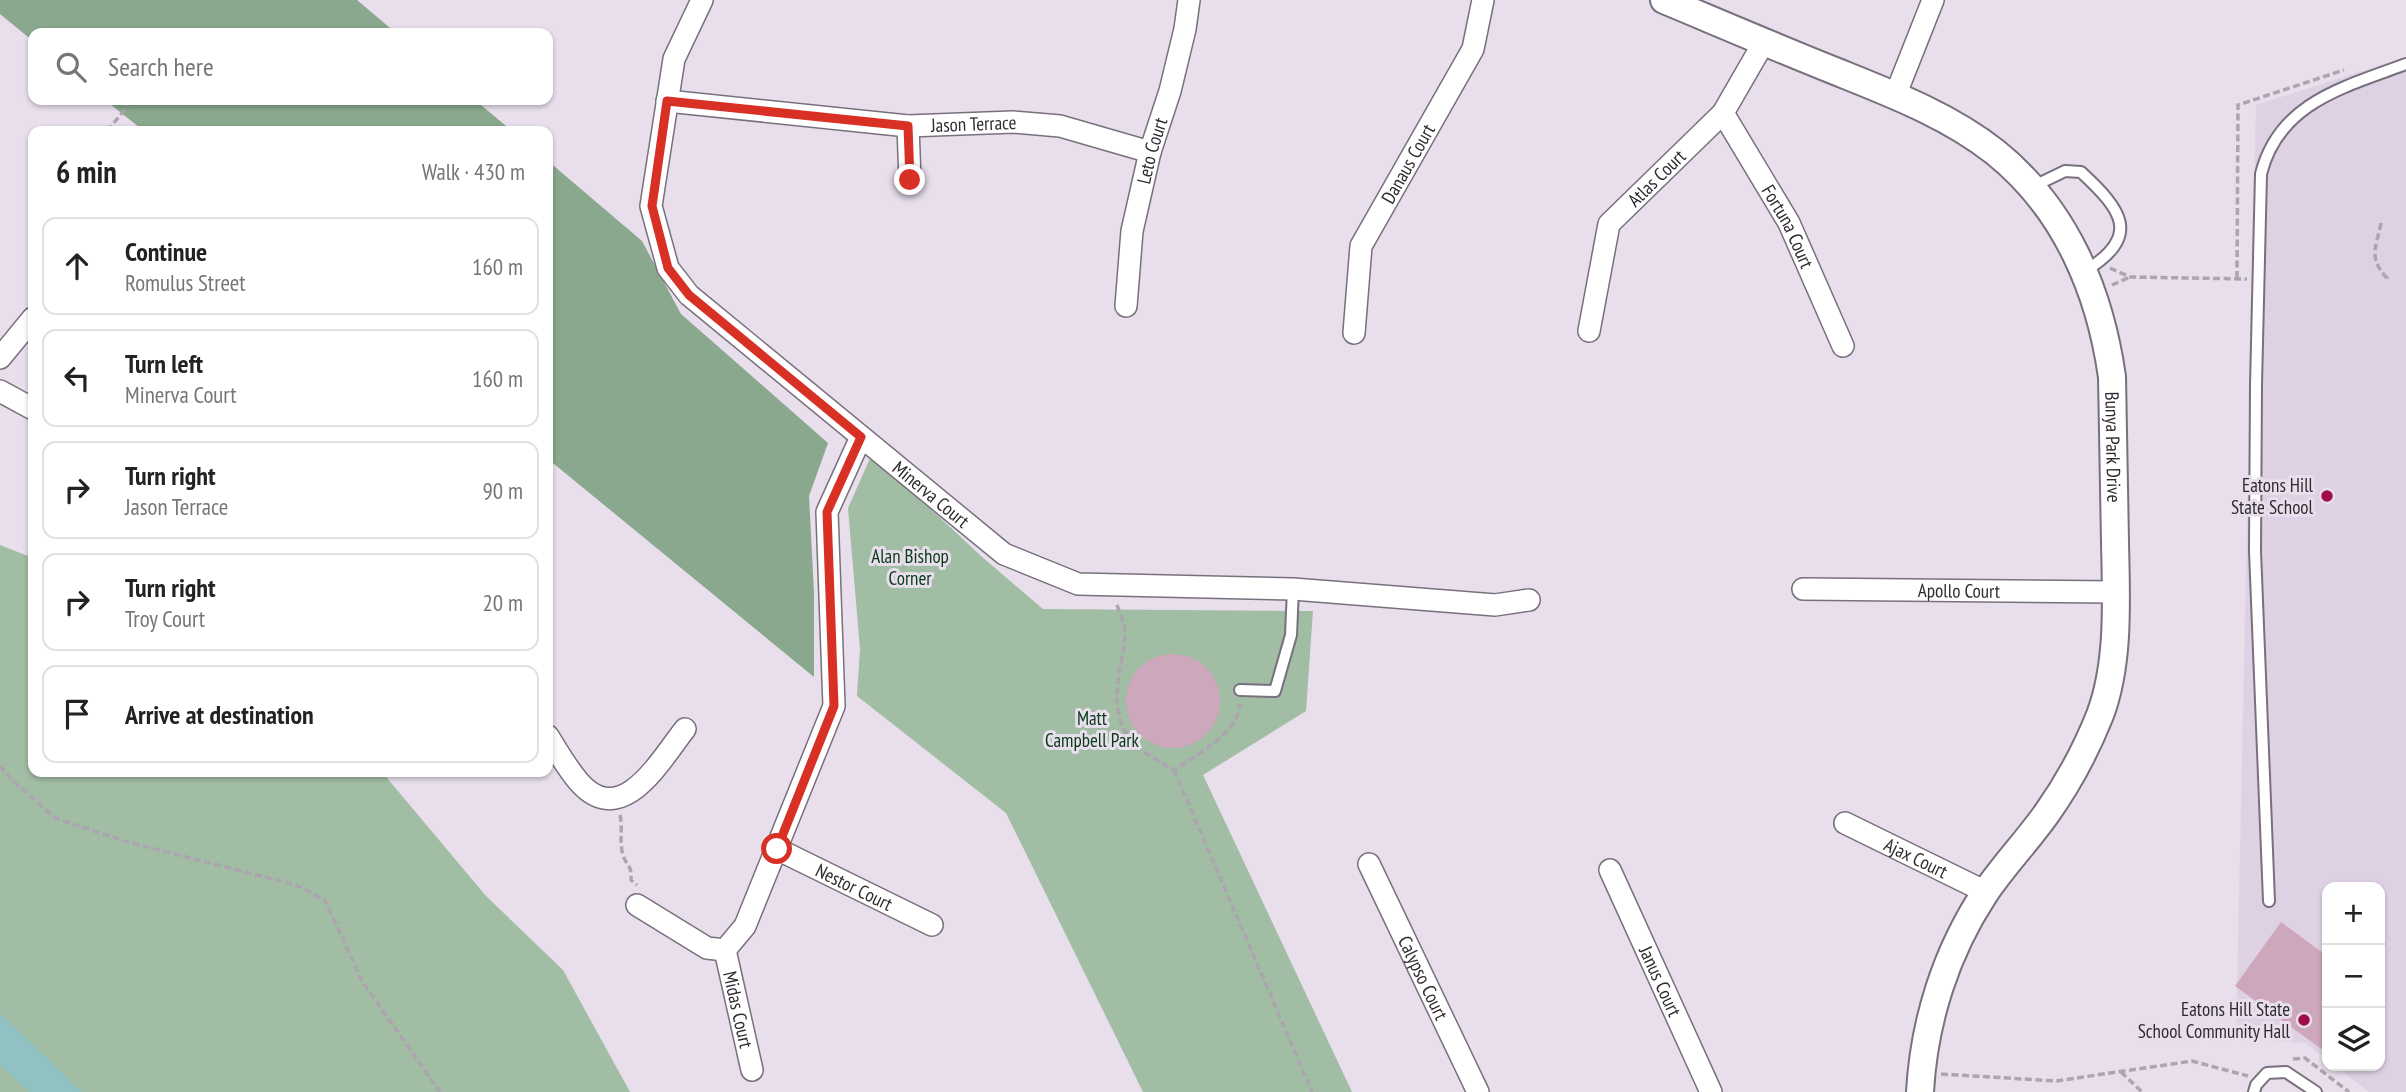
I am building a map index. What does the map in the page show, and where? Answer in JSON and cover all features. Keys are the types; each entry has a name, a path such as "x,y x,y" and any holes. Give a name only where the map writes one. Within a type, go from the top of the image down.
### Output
{"street":[{"name":"Minerva Court","path":"702,0 674,59 652,206 668,268 689,295 1004,554 1078,583 1111,586 1293,589 1495,605 1529,600"},
{"name":"Leto Court","path":"1126,306 1132,231 1150,152 1185,29 1189,0"},
{"name":"Danaus Court","path":"1354,333 1361,246 1474,49 1483,0"},
{"name":"Bunya Park Drive","path":"1664,0 1895,96 1971,136 1995,152 2032,187 2071,243 2098,270 2100,315 2112,377 2116,592 2112,663 2101,711 2085,751 2047,813 1986,892 1964,929 1943,975 1930,1023 1920,1092"},
{"path":"1895,96 1933,0"},
{"name":"Atlas Court","path":"1589,331 1609,224 1723,113 1764,42"},
{"name":"Jason Terrace","path":"667,101 908,126 1013,122 1059,126 1150,152"},
{"name":"Fortuna Court","path":"1723,113 1789,223 1843,346"},
{"path":"908,126 910,180"},
{"path":"0,358 28,324"},
{"path":"0,391 28,406"},
{"path":"637,905 707,948 726,950 745,926 834,706 827,512 861,437"},
{"name":"Apollo Court","path":"1803,589 2116,592"},
{"path":"553,743 581,784 596,795 616,799 640,786 685,729"},
{"name":"Ajax Court","path":"1845,823 1986,892"},
{"name":"Nestor Court","path":"777,849 932,925"},
{"name":"Calypso Court","path":"1370,864 1478,1092"},
{"name":"Janus Court","path":"1610,870 1711,1092"},
{"name":"Midas Court","path":"726,950 752,1070"}],"lane":[{"path":"2269,901 2255,551 2261,174 2266,157 2278,136 2298,113 2324,97 2406,64"},
{"path":"2032,187 2065,171 2081,172 2102,191 2119,217 2122,234 2098,270"},
{"path":"1240,690 1275,691 1291,635 1293,589"},
{"path":"2255,1088 2267,1073 2286,1072 2302,1080 2316,1092"}],"path":[{"path":"111,126 128,106"},
{"path":"2381,223 2374,258 2387,278 2385,281"},
{"path":"2098,270 2130,277 2249,279"},
{"path":"2112,285 2130,277"},
{"path":"1111,586 1125,634 1117,696 1120,720 1130,739 1174,770 1312,1092"},
{"path":"1174,770 1223,737 1239,710 1240,690"},
{"path":"0,766 55,818 124,841 296,885 325,900 362,981 440,1092"},
{"path":"616,799 621,821 623,854 629,863 631,880 645,890 637,905"},
{"path":"1941,1074 2056,1081 2192,1061 2252,1077 2255,1088"},
{"path":"2120,1072 2142,1092"}],"shaded area":[{"path":"0,0 357,0 390,28 28,28 28,37 0,14"},
{"name":"Eatons Hill State School","path":"2406,57 2406,1092 2369,1092 2342,1071 2385,1071 2385,882 2322,882 2322,1056 2306,1043 2236,1039 2256,105"},
{"path":"111,105 481,105 506,126 138,126"},
{"path":"553,165 642,241 681,314 828,443 809,496 814,593 814,677 553,463"},
{"path":"0,1013 82,1092 29,1092 0,1065"}],"green space":[{"name":"Matt Campbell Park","path":"872,454 981,556 1043,609 1313,611 1306,711 1203,775 1352,1092 1143,1092 1006,813 857,696 860,649 848,508"},
{"path":"0,545 28,556 28,777 386,777 486,896 563,970 630,1092 0,1092"}],"building":[{"path":"1164,654 1182,654 1207,667 1217,683 1220,701 1217,719 1207,735 1182,748 1164,748 1139,735 1126,710 1126,692 1139,667"},
{"name":"Eatons Hill State School Community Hall","path":"2281,922 2322,952 2322,1049 2235,986"}],"place":[{"name":"Eatons Hill State School","path":"2327,496"},
{"name":"Eatons Hill State School Community Hall","path":"2304,1020"}],"route":[{"path":"777,849 834,706 827,512 861,437 689,295 668,268 652,206 667,101 908,126 910,180"}],"park label":[{"name":"Alan Bishop Corner","path":"910,567"}]}
